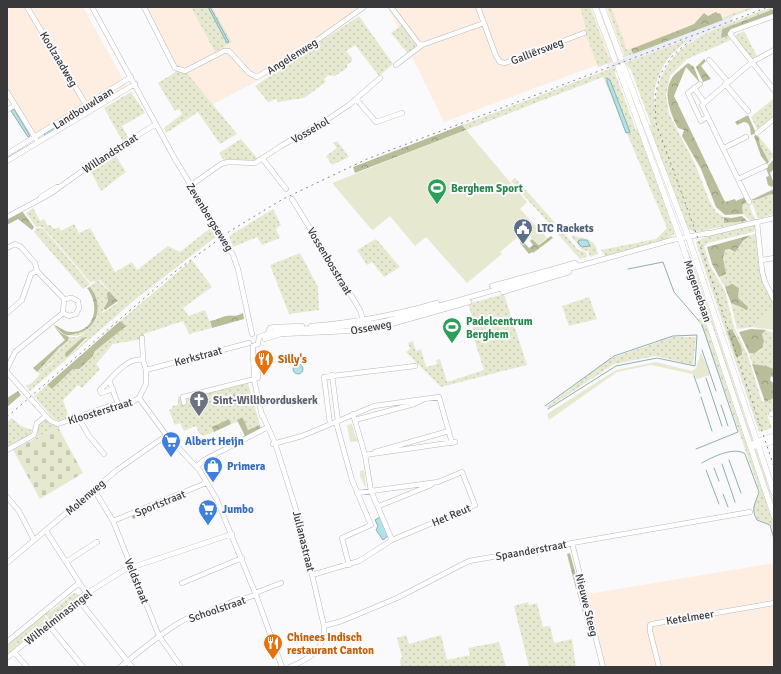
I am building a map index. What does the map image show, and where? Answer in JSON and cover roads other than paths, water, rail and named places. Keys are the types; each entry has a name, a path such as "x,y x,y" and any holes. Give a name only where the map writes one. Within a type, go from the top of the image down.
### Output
{"main road":[{"path":"595,7 618,59 602,7"},
{"name":"Megensebaan","path":"774,493 689,238 620,66 681,240 774,516"},
{"path":"758,444 774,436"},
{"path":"751,446 774,441"}],"street":[{"name":"Koolzaadweg","path":"27,7 90,111"},
{"name":"Zevenbergseweg","path":"92,7 190,186 222,234 233,255 238,269 252,334"},
{"name":"Angelenweg","path":"144,7 175,68 185,71 224,51 229,51 249,74 257,77 309,46 364,7"},
{"path":"391,7 419,44 422,45"},
{"name":"Galliërsweg","path":"478,7 496,56 500,62 505,63 584,33"},
{"path":"774,16 732,31 730,34 733,40 774,90"},
{"path":"396,65 422,45 484,23"},
{"path":"749,202 724,148 702,108 704,102 752,62 774,50"},
{"path":"708,60 748,111"},
{"name":"Landbouwlaan","path":"7,154 87,106 130,78"},
{"name":"Vossehol","path":"190,186 221,164 228,162 252,164 322,123 356,99 380,78"},
{"path":"700,84 688,93 701,121 707,117"},
{"name":"Landbouwlaan","path":"7,161 134,85"},
{"path":"694,88 704,102"},
{"path":"7,92 38,142"},
{"path":"356,99 376,122 382,118 402,113"},
{"path":"7,110 15,105"},
{"path":"758,133 774,119"},
{"name":"Willandstraat","path":"7,217 37,200 49,190 64,183 156,124"},
{"path":"724,148 746,137"},
{"path":"262,158 286,189"},
{"path":"738,179 766,166"},
{"name":"Vossenbosstraat","path":"292,199 360,310 364,323"},
{"name":"Osseweg","path":"492,286 530,282 569,268 774,218"},
{"path":"757,222 765,282 774,300"},
{"path":"7,248 12,245 18,245 35,262 37,271 64,300"},
{"path":"762,260 774,258"},
{"name":"Osseweg","path":"259,337 268,333 376,328 465,302 501,286 575,263 579,266"},
{"path":"7,313 22,300 32,274 37,271"},
{"path":"62,313 72,316 79,308 75,299 70,298 64,300"},
{"path":"7,450 34,435 37,423 46,416 7,371 15,352 62,313 64,300"},
{"name":"Osseweg","path":"265,339 275,333 364,323 437,305 465,302"},
{"name":"Osseweg","path":"268,333 270,328 274,327 364,323"},
{"path":"252,334 256,334 259,337 258,344 251,344 248,338 252,334"},
{"path":"142,338 143,360 146,370 146,388 139,398 167,435 196,467 225,515 282,667"},
{"name":"Julianastraat","path":"251,344 253,359 257,359 258,378 254,380 262,414 274,444 299,519 324,626"},
{"name":"Kerkstraat","path":"146,370 251,344"},
{"path":"113,389 101,393 100,390 128,363 143,360"},
{"path":"330,424 324,376 415,366"},
{"path":"332,375 337,421 357,493 371,525 342,538 349,565"},
{"path":"110,380 118,404"},
{"path":"184,403 183,397 254,380"},
{"path":"274,444 302,436 374,406 439,397 454,443 365,455"},
{"name":"Kloosterstraat","path":"46,416 51,421 58,424 118,404 128,404 139,398"},
{"path":"355,420 414,404 424,399"},
{"path":"353,414 365,455 371,491 379,506 392,540"},
{"path":"78,417 89,436 104,454"},
{"path":"196,467 204,460 267,427"},
{"path":"371,454 449,431"},
{"name":"Molenweg","path":"7,563 118,470 167,435"},
{"name":"Het Reut","path":"312,575 349,565 392,540 475,505 462,472 379,506"},
{"name":"Sportstraat","path":"113,522 187,492 206,482"},
{"name":"Het Reut","path":"357,493 438,482"},
{"name":"Veldstraat","path":"96,493 113,522 159,636 181,667"},
{"path":"7,497 19,510 34,540"},
{"name":"Spaanderstraat","path":"324,626 342,621 397,598 470,560 750,512"},
{"path":"46,531 86,593"},
{"name":"Wilhelminasingel","path":"7,658 86,593 131,567 232,534"},
{"path":"66,562 97,542"},
{"name":"Nieuwe Steeg","path":"572,543 602,667"},
{"path":"182,583 242,558"},
{"name":"Wilhelminasingel","path":"7,642 80,583"},
{"name":"Schoolstraat","path":"120,667 166,630 180,624 195,614 202,614 222,605 281,584"},
{"path":"78,599 132,667"},
{"name":"Ketelmeer","path":"659,667 650,631 650,625 774,603"},
{"path":"48,624 83,667"},
{"path":"290,667 299,665 313,654 322,644 325,633 324,626"},
{"path":"14,652 27,667"}],"water":[{"path":"208,7 210,7 229,42 227,43"},
{"path":"607,78 610,80 630,132 626,133 607,82"},
{"path":"14,109 30,136 28,137 11,111"},
{"path":"82,111 83,113 45,136 44,134"},
{"path":"579,240 587,240 590,246 582,247 578,243"},
{"path":"296,364 300,364 302,365 302,373 296,374 293,371 293,367"},
{"path":"236,395 241,397 232,405 229,400 230,397"},
{"path":"380,517 388,536 383,540 376,530 378,526 375,520"}],"waterway":[{"path":"7,158 31,144"},
{"path":"628,269 663,262 674,292 699,321"},
{"path":"696,449 738,432 702,325"},
{"path":"545,406 614,356 673,336 697,335 695,366 657,358 616,366 548,409"},
{"path":"702,350 716,391"},
{"path":"694,376 700,393"},
{"path":"706,378 722,426"},
{"path":"701,397 712,431"},
{"path":"721,405 728,426"},
{"path":"702,463 724,453 735,451 745,454 759,492 754,506 755,516 757,520 770,525 774,539"},
{"path":"729,460 741,493"},
{"path":"722,464 735,502"},
{"path":"714,468 719,481"},
{"path":"706,470 719,504"},
{"path":"723,494 728,507"}],"railway":[{"path":"7,417 172,274 230,231 283,199 367,159 768,7"},
{"path":"691,40 673,55 660,75 655,97 656,123 694,227 774,467"}],"place":[{"name":"Berghem Sport","path":"437,205"},
{"name":"LTC Rackets","path":"523,245"},
{"name":"Padelcentrum Berghem","path":"452,344"},
{"name":"Silly's","path":"264,376"},
{"name":"Sint-Willibrorduskerk","path":"199,417"},
{"name":"Albert Heijn","path":"171,458"},
{"name":"Primera","path":"213,483"},
{"name":"Jumbo","path":"208,526"},
{"name":"Chinees Indisch restaurant Canton","path":"273,660"}]}
